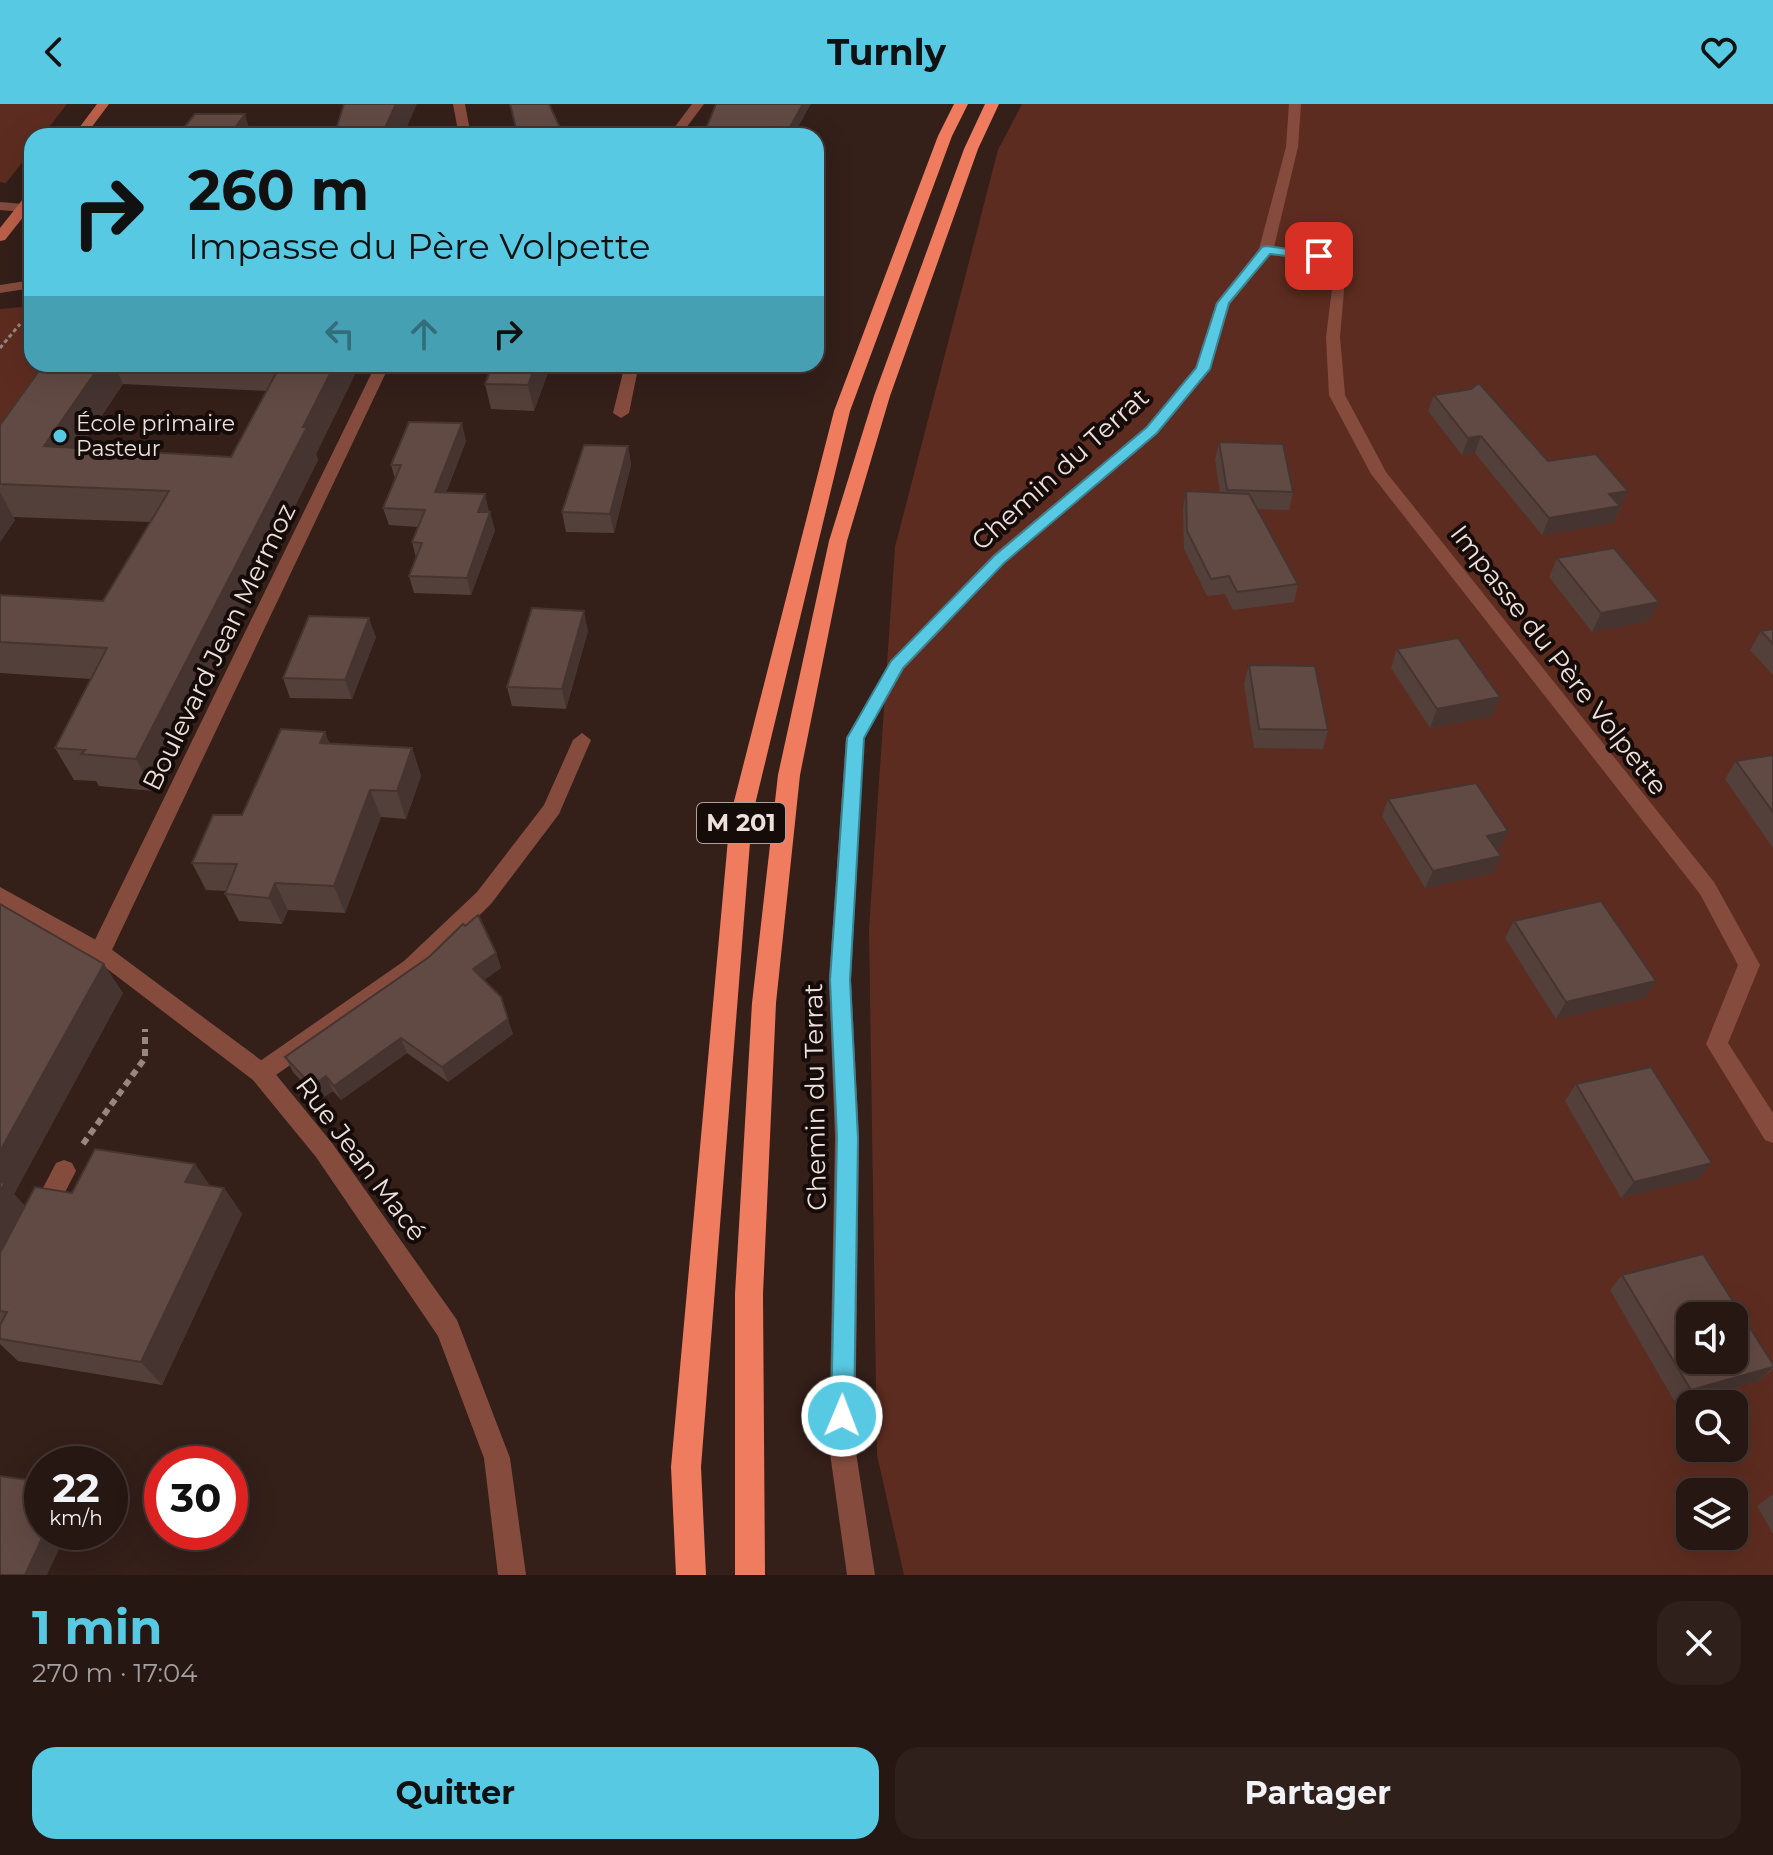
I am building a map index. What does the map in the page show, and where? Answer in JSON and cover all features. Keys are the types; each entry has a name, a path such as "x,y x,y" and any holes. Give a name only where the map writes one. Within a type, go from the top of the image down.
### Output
{"highway":[{"name":"M 201","path":"691,1575 686,1467 741,817 842,411 945,136 961,104"},
{"name":"M 201","path":"750,1575 749,1294 764,1003 789,775 838,541 877,410 971,149 992,104"}],"main road":[{"path":"85,128 103,104"},
{"path":"0,237 24,207"}],"street":[{"path":"459,104 464,128"},
{"path":"680,128 698,104"},
{"path":"1266,250 1292,147 1295,104"},
{"path":"0,206 24,203"},
{"name":"Impasse du Père Volpette","path":"1266,250 1319,256 1340,281 1333,337 1337,395 1379,474 1707,888 1749,965 1717,1044 1773,1133"},
{"name":"Chemin du Terrat","path":"861,1575 842,1446 847,1138 840,980 855,738 897,665 999,559 1152,430 1203,369 1223,303 1266,250"},
{"path":"0,289 24,285"},
{"name":"Boulevard Jean Mermoz","path":"100,952 379,372"},
{"path":"621,413 630,372"},
{"path":"261,1073 412,967 484,898 552,809 582,740"},
{"name":"Rue Jean Macé","path":"0,895 100,952 261,1073 324,1150 448,1329 497,1458 512,1575"},
{"path":"28,1238 64,1171"}],"path":[{"path":"0,348 20,324"},
{"path":"64,1171 145,1058 145,984"}],"shaded area":[{"path":"0,104 67,104 48,128 24,128 24,160 6,183 0,182"},
{"path":"1022,104 1773,104 1773,1575 904,1575 877,1455 869,929 895,547 998,150"},
{"path":"24,307 24,372 45,372 0,431 0,309"}],"building":[{"path":"344,104 396,104 385,128 336,128"},
{"path":"510,104 549,104 560,128 516,128"},
{"path":"716,104 803,104 790,128 706,128"},
{"path":"195,114 245,114 235,128 184,128"},
{"path":"38,372 95,372 44,446 231,457 277,372 331,372 303,427 307,427 136,759 81,754 85,750 55,748 107,648 0,642 0,595 103,601 169,491 0,484 0,425"},
{"path":"490,372 533,372 528,385 485,384"},
{"path":"1479,383 1548,461 1596,454 1628,491 1609,494 1620,506 1549,518 1481,436 1468,438 1434,395 1471,389"},
{"path":"409,422 462,423 435,492 485,494 478,512 490,512 467,578 409,576 422,543 412,542 425,510 383,508 401,465 391,465"},
{"path":"1219,442 1283,444 1293,492 1227,490"},
{"path":"584,445 628,446 610,514 562,512"},
{"path":"1186,491 1249,494 1298,584 1237,592 1229,576 1211,579 1187,531"},
{"path":"1614,548 1659,602 1601,613 1557,558"},
{"path":"532,608 584,611 562,689 507,687"},
{"path":"309,616 369,618 345,680 283,678"},
{"path":"1773,629 1773,644 1761,631"},
{"path":"1458,638 1500,697 1437,709 1397,649"},
{"path":"1249,665 1315,666 1328,730 1259,729"},
{"path":"281,729 325,732 320,743 412,748 397,791 370,790 334,886 275,883 269,898 225,894 237,864 192,863 213,815 242,815"},
{"path":"1773,755 1773,812 1736,761"},
{"path":"1476,783 1508,831 1487,836 1501,856 1433,871 1388,799"},
{"path":"1601,901 1656,981 1566,1002 1514,921"},
{"path":"0,904 104,964 0,1151"},
{"path":"478,915 496,953 473,969 501,997 508,1019 442,1067 401,1038 334,1086 326,1076 312,1086 285,1057 429,957 463,924 465,926"},
{"path":"1651,1067 1712,1163 1634,1182 1576,1084"},
{"path":"95,1149 195,1164 185,1182 224,1188 141,1362 0,1339 0,1325 7,1312 0,1311 0,1253 35,1187 72,1193"},
{"path":"1703,1254 1734,1302 1676,1302 1676,1365 1622,1275"},
{"path":"1748,1325 1773,1367 1691,1390 1681,1374 1748,1374"},
{"path":"0,1476 24,1479 24,1550 37,1550 25,1575 0,1575"}],"place":[{"name":"École primaire Pasteur","path":"60,436"}],"route":[{"path":"842,1416 847,1138 840,980 855,738 897,665 999,559 1152,430 1203,369 1223,303 1266,250 1319,256"}]}
